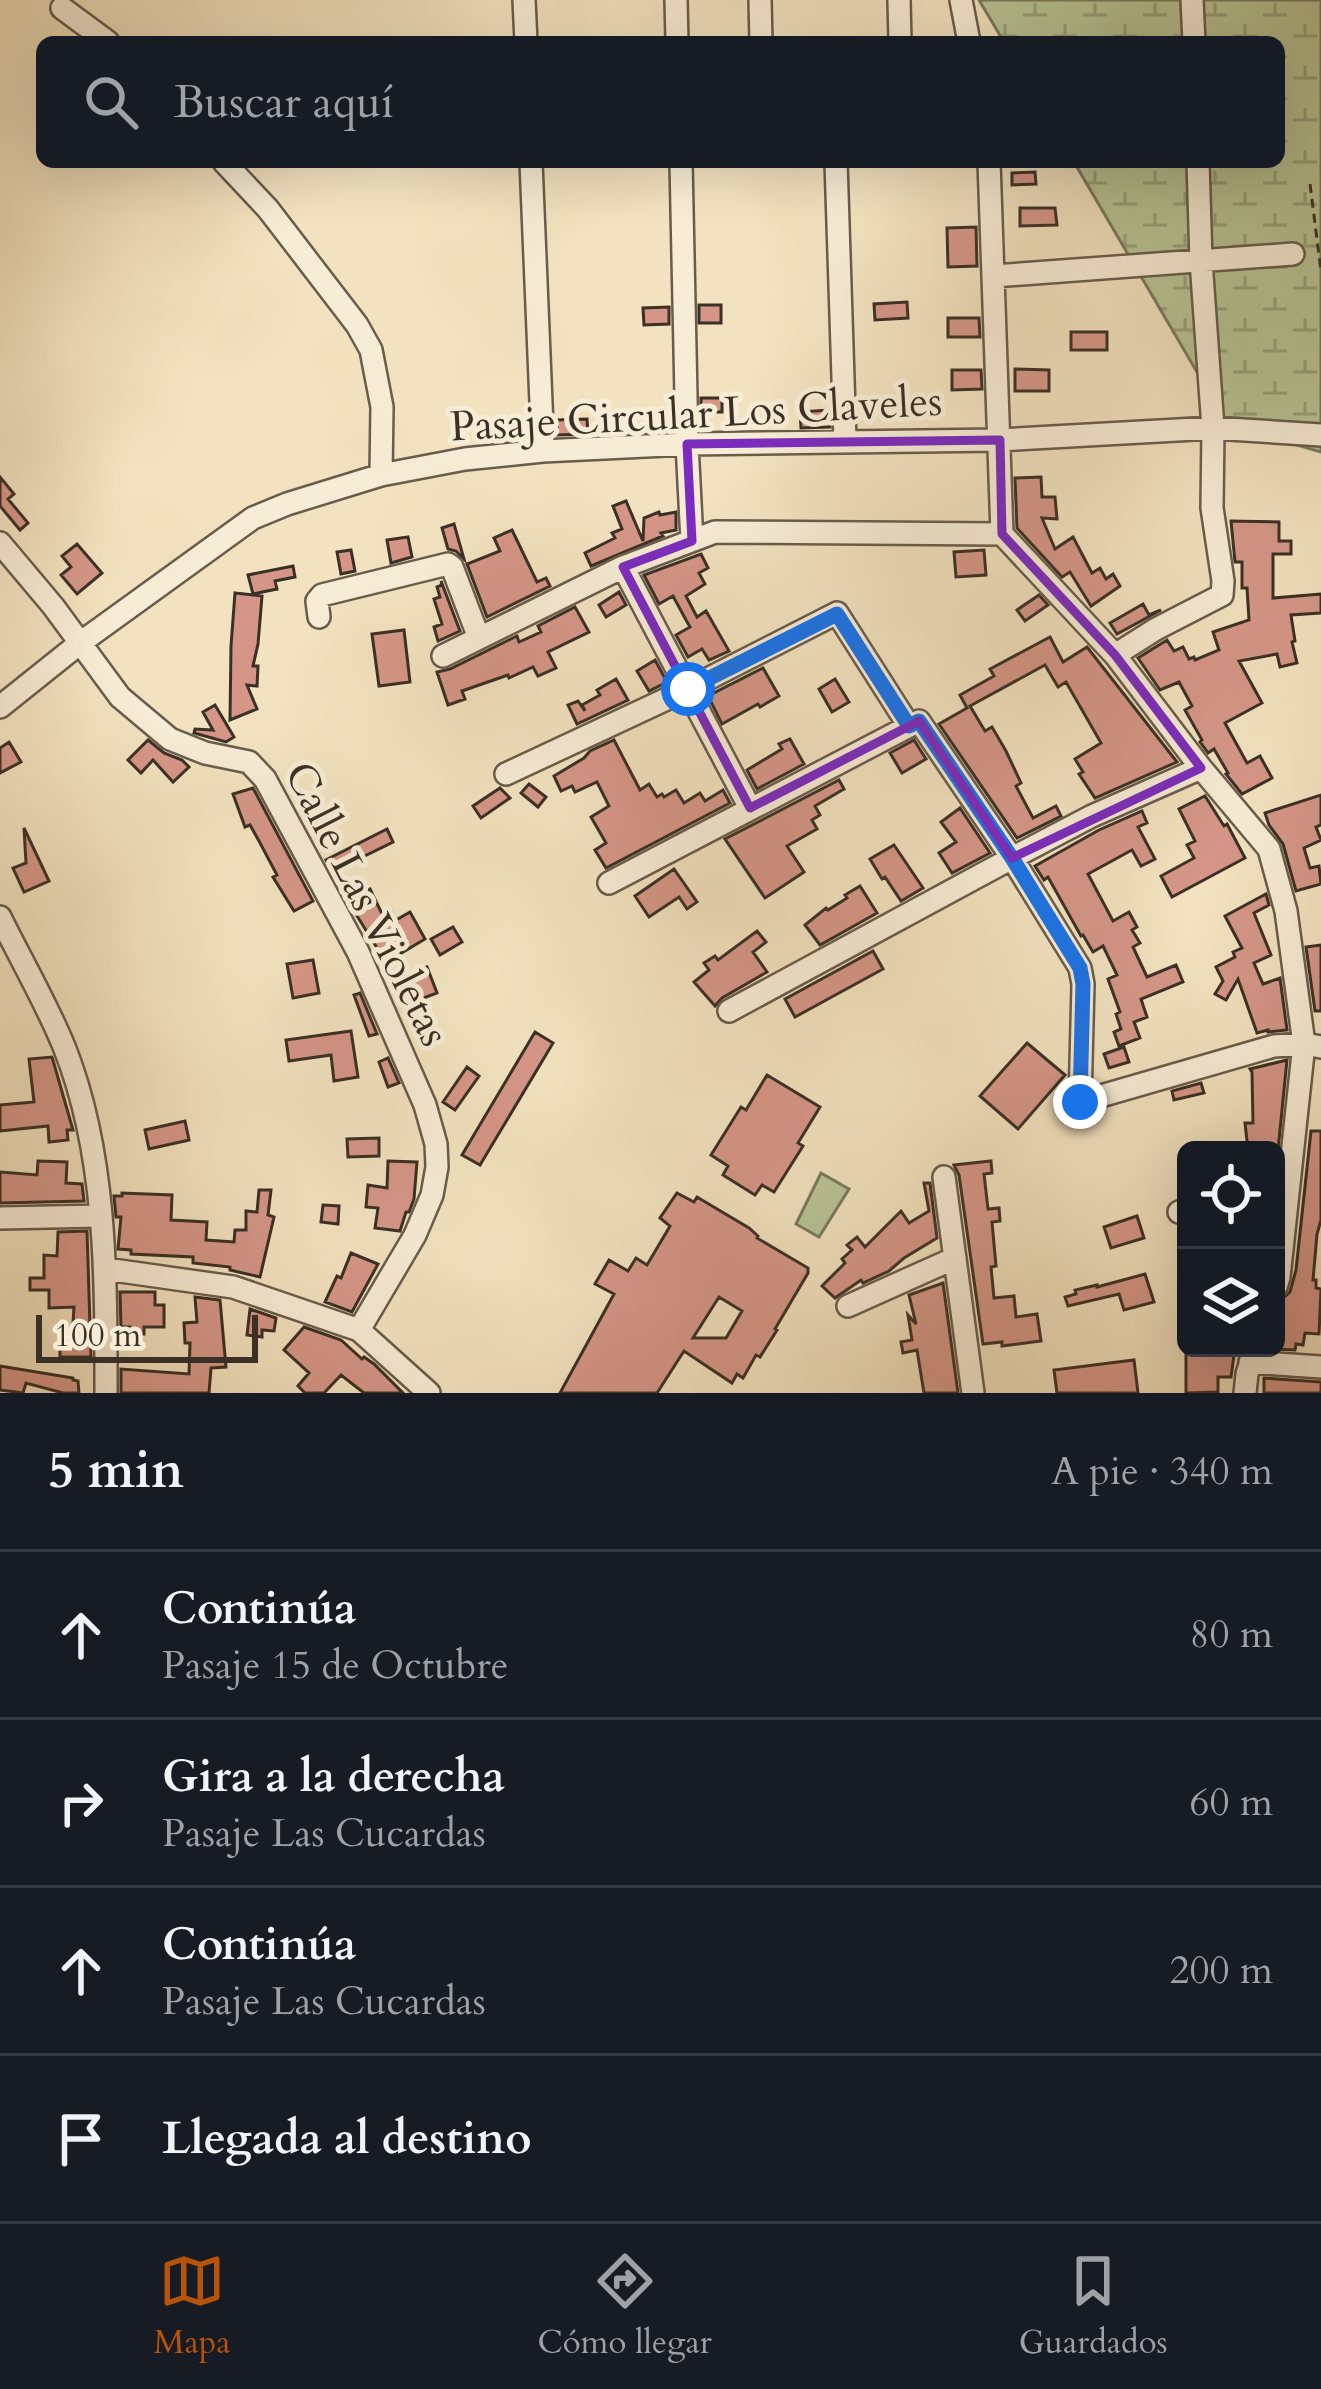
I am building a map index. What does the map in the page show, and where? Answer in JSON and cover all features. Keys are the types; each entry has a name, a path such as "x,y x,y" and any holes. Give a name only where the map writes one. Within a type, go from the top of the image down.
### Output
{"street":[{"path":"524,0 526,36"},
{"path":"676,0 677,36"},
{"path":"760,0 761,36"},
{"path":"899,0 900,36"},
{"path":"961,0 968,36"},
{"path":"1192,0 1194,36"},
{"path":"62,8 100,36"},
{"path":"230,168 268,209 371,350 382,407 381,475"},
{"path":"531,168 542,451"},
{"path":"681,168 692,541"},
{"path":"836,168 844,440"},
{"path":"988,168 1002,534 1115,655 1269,849 1312,1046 1285,1185"},
{"path":"1115,655 1222,596 1212,508 1213,428 1198,168"},
{"path":"994,276 1293,254"},
{"name":"Pasaje Circular Los Claveles","path":"0,707 254,518 381,475 542,451 687,444 1000,440 1213,428 1321,435"},
{"path":"442,656 623,567 715,532 1002,534"},
{"name":"Calle Las Violetas","path":"0,543 53,605 120,697 170,739 205,753 249,762 265,779 358,952 425,1105 437,1167 432,1195 415,1235 359,1330"},
{"path":"319,617 317,601 322,595 448,564 479,638"},
{"path":"623,567 750,808"},
{"path":"506,774 837,614 1012,858 1080,968 1080,1102 1274,1046 1312,1046"},
{"path":"609,883 914,724"},
{"path":"729,1011 1092,816 1201,768"},
{"path":"0,917 65,1050 91,1142 106,1269 106,1393"},
{"path":"944,1177 973,1393"},
{"path":"0,1218 101,1216"},
{"path":"848,1306 955,1258"},
{"path":"106,1269 233,1287 359,1330 429,1393"},
{"path":"1245,1393 1253,1357"},
{"path":"1264,1357 1321,1367"}],"path":[{"path":"1310,184 1321,267"}],"highlighted area":[{"path":"1000,440 1002,534 1115,655 1201,768 1012,858 919,721 750,808 623,567 692,541 687,444"}],"green space":[{"path":"979,0 1321,0 1321,452 1228,425 1078,168 1285,168 1285,36 1000,36"},
{"path":"821,1173 849,1189 819,1237 796,1224"}],"building":[{"path":"1035,172 1036,184 1012,185 1012,173"},
{"path":"1020,208 1055,208 1057,225 1020,226"},
{"path":"976,227 977,266 948,267 947,228"},
{"path":"907,302 908,318 875,320 874,304"},
{"path":"699,305 721,305 721,323 699,323"},
{"path":"669,307 669,324 644,325 643,308"},
{"path":"948,318 979,318 980,337 948,337"},
{"path":"1071,332 1107,332 1107,350 1071,350"},
{"path":"1015,369 1049,370 1049,391 1015,391"},
{"path":"952,370 981,370 982,389 952,390"},
{"path":"701,398 722,398 722,412 701,412"},
{"path":"829,410 830,427 801,428 800,412"},
{"path":"587,419 588,434 557,435 557,420"},
{"path":"0,477 14,494 8,499 28,523 20,530 0,506"},
{"path":"1041,477 1042,497 1055,497 1057,519 1042,518 1055,549 1073,537 1092,573 1100,568 1106,579 1113,574 1120,586 1091,606 1070,572 1062,577 1017,528 1015,478"},
{"path":"626,501 643,541 644,518 659,512 676,512 676,530 591,566 585,553 615,538 612,533 622,529 613,506"},
{"path":"1231,521 1279,522 1279,541 1291,541 1291,554 1273,554 1273,598 1321,594 1321,613 1291,615 1297,663 1280,667 1277,654 1239,661 1262,703 1225,723 1247,763 1260,756 1272,778 1242,794 1214,749 1208,753 1200,742 1185,710 1192,706 1179,682 1160,690 1138,658 1167,640 1174,651 1183,647 1189,659 1195,660 1219,650 1213,632 1249,620 1247,588 1242,588 1242,562 1235,562"},
{"path":"454,524 464,559 448,549 442,528"},
{"path":"512,530 537,582 546,578 550,586 487,617 467,564 500,551 494,538"},
{"path":"408,537 412,557 391,563 387,540"},
{"path":"77,544 102,573 77,594 61,575 71,567 62,556"},
{"path":"351,550 355,571 341,574 337,552"},
{"path":"984,550 986,575 956,577 954,552"},
{"path":"701,554 708,568 699,573 705,584 686,596 697,617 706,611 729,651 709,660 702,649 688,657 676,635 690,627 673,596 659,604 644,575"},
{"path":"293,566 295,577 275,581 277,589 253,594 248,575"},
{"path":"441,581 460,631 438,641 434,627 442,624 434,599 440,597 437,587"},
{"path":"619,592 626,605 606,617 599,605"},
{"path":"235,593 262,596 253,666 258,666 257,686 247,685 257,709 230,720 231,646"},
{"path":"1039,595 1048,605 1025,621 1017,610"},
{"path":"1143,604 1149,615 1161,610 1117,634 1110,623"},
{"path":"575,607 589,632 548,652 556,668 538,676 533,667 508,675 462,691 465,699 448,705 437,672 517,636 519,642 541,632 538,626"},
{"path":"404,630 410,682 379,686 372,634"},
{"path":"1050,637 1063,662 1087,647 1177,762 1095,798 1075,759 1101,743 1066,682 1058,687 1045,665 970,706 985,731 992,727 1006,751 1021,783 1016,786 1033,818 1056,806 1061,816 1017,838 939,724 967,708 960,695 994,676 990,669"},
{"path":"655,660 667,682 649,691 637,671"},
{"path":"763,668 779,696 722,724 708,696"},
{"path":"616,679 628,700 577,724 568,705 578,701 585,711 582,705"},
{"path":"835,679 849,702 832,712 819,689"},
{"path":"215,705 234,737 226,742 194,733 195,729 213,730 203,712"},
{"path":"790,739 804,764 757,789 747,770"},
{"path":"148,740 189,767 173,782 153,760 141,773 128,760"},
{"path":"614,740 640,790 649,784 657,797 664,797 676,790 684,803 700,793 705,801 723,790 730,803 606,868 595,850 606,843 591,817 609,806 597,782 575,792 572,786 561,791 554,776"},
{"path":"914,740 926,759 902,773 890,753"},
{"path":"9,742 21,762 0,773 0,748"},
{"path":"839,780 844,789 815,806 820,815 812,820 817,829 787,846 804,872 765,898 725,839"},
{"path":"529,784 546,797 538,807 521,793"},
{"path":"253,788 313,901 294,911 250,825 245,827 233,794"},
{"path":"500,788 510,798 481,818 473,806"},
{"path":"1321,795 1321,825 1316,827 1321,840 1304,848 1310,868 1319,866 1321,884 1296,891 1283,844 1265,813"},
{"path":"1205,796 1245,858 1172,897 1161,876 1194,858 1187,845 1195,841 1179,809"},
{"path":"960,808 990,853 952,873 939,853 956,842 941,822"},
{"path":"1142,811 1147,823 1138,827 1155,859 1141,866 1132,850 1088,874 1113,921 1129,912 1140,943 1133,947 1147,977 1176,965 1183,982 1141,999 1147,1017 1134,1022 1140,1038 1119,1046 1114,1032 1121,1029 1116,1014 1120,1012 1108,979 1117,975 1103,946 1093,952 1048,877 1044,880 1035,866"},
{"path":"24,828 49,881 24,892 13,868 26,863"},
{"path":"387,829 393,842 332,872 326,860"},
{"path":"894,845 923,888 901,901 870,859"},
{"path":"674,869 697,902 687,909 679,897 649,917 635,896"},
{"path":"860,886 877,913 820,945 805,925"},
{"path":"370,889 383,916 392,911 396,920 410,912 425,939 384,959 347,900"},
{"path":"1266,894 1269,905 1254,913 1271,955 1254,963 1263,984 1280,978 1287,1030 1257,1033 1238,979 1226,1000 1215,994 1223,981 1216,967 1242,948 1225,916"},
{"path":"453,927 462,942 440,955 431,939"},
{"path":"757,931 766,942 753,952 767,972 715,1006 694,982 709,970 704,963 715,956 718,960"},
{"path":"1321,945 1321,1011 1315,1011 1306,947"},
{"path":"873,951 883,969 795,1017 785,999"},
{"path":"313,960 319,993 293,998 287,964"},
{"path":"427,967 437,993 416,1001 407,974"},
{"path":"360,993 377,1034 369,1036 354,995"},
{"path":"351,1031 358,1077 334,1081 331,1055 289,1061 286,1040"},
{"path":"535,1032 553,1043 480,1165 462,1155"},
{"path":"1027,1043 1065,1075 1018,1129 980,1096"},
{"path":"1124,1047 1129,1062 1109,1068 1104,1054"},
{"path":"52,1057 73,1130 67,1130 68,1140 49,1142 48,1126 0,1131 0,1105 34,1102 29,1059"},
{"path":"388,1058 399,1083 388,1087 379,1062"},
{"path":"1287,1060 1279,1141 1247,1141 1245,1123 1253,1123 1250,1069"},
{"path":"467,1067 479,1076 455,1110 443,1102"},
{"path":"767,1075 820,1107 798,1143 803,1146 774,1192 762,1185 755,1195 723,1175 728,1166 711,1155"},
{"path":"1201,1083 1204,1093 1174,1100 1172,1091"},
{"path":"185,1121 189,1140 149,1149 145,1130"},
{"path":"1311,1131 1321,1131 1321,1220 1313,1280 1321,1289 1319,1334 1305,1333 1303,1345 1285,1350 1285,1296 1296,1270"},
{"path":"379,1138 379,1156 348,1157 347,1139"},
{"path":"38,1161 67,1162 66,1183 82,1184 84,1201 0,1203 0,1172 37,1175"},
{"path":"388,1161 417,1162 414,1199 400,1231 375,1228 378,1208 366,1207 368,1185 387,1188"},
{"path":"991,1161 992,1173 984,1174 988,1209 999,1208 1000,1221 992,1222 994,1298 1014,1296 1016,1317 1037,1314 1041,1341 983,1344 954,1165"},
{"path":"924,1183 930,1183 937,1238 889,1271 861,1280 835,1298 822,1286 845,1263 842,1259 852,1250 847,1245 857,1237 865,1247 901,1211 909,1223 929,1211"},
{"path":"259,1190 271,1190 268,1215 274,1217 260,1277 230,1267 193,1263 193,1257 118,1249 121,1217 116,1217 114,1196 172,1195 171,1220 207,1222 206,1240 234,1242 235,1230 246,1230 246,1211 257,1212"},
{"path":"677,1193 694,1202 697,1197 808,1268 808,1273 777,1330 743,1378 737,1374 732,1383 684,1351 657,1393 560,1393 614,1294 595,1284 609,1260 628,1271 636,1258 647,1265 670,1226 660,1218","holes":["719,1297 742,1311 726,1338 693,1338"]},
{"path":"323,1205 339,1206 338,1224 321,1222"},
{"path":"1137,1216 1144,1238 1111,1248 1104,1227"},
{"path":"87,1231 91,1357 60,1357 60,1339 72,1339 74,1307 49,1308 49,1290 30,1290 30,1278 44,1278 44,1255 57,1256 58,1232"},
{"path":"351,1253 378,1264 352,1312 325,1302"},
{"path":"1145,1274 1154,1302 1124,1310 1119,1294 1068,1306 1065,1297 1076,1294 1075,1290"},
{"path":"943,1283 958,1393 924,1393 917,1350 903,1353 901,1342 912,1340 908,1315 916,1324 909,1295"},
{"path":"120,1292 155,1292 155,1305 164,1305 164,1327 144,1327 144,1334 130,1334 130,1327 121,1327"},
{"path":"195,1297 220,1300 226,1367 211,1368 209,1393 121,1393 121,1369 189,1374 190,1343 185,1343 184,1323 197,1322"},
{"path":"250,1309 276,1318 274,1331 262,1330 262,1337 247,1335"},
{"path":"304,1327 341,1340 403,1393 364,1393 341,1375 324,1393 305,1393 298,1386 309,1373 284,1350"},
{"path":"1186,1357 1234,1357 1231,1377 1218,1377 1218,1392 1186,1393"},
{"path":"1134,1360 1138,1393 1057,1393 1054,1370"},
{"path":"0,1366 73,1378 79,1393 26,1383 23,1393 0,1390"},
{"path":"1264,1378 1321,1382 1321,1393 1264,1393"}],"route":[{"path":"688,689 837,614 909,726 919,721 1080,968 1080,1102"}]}
